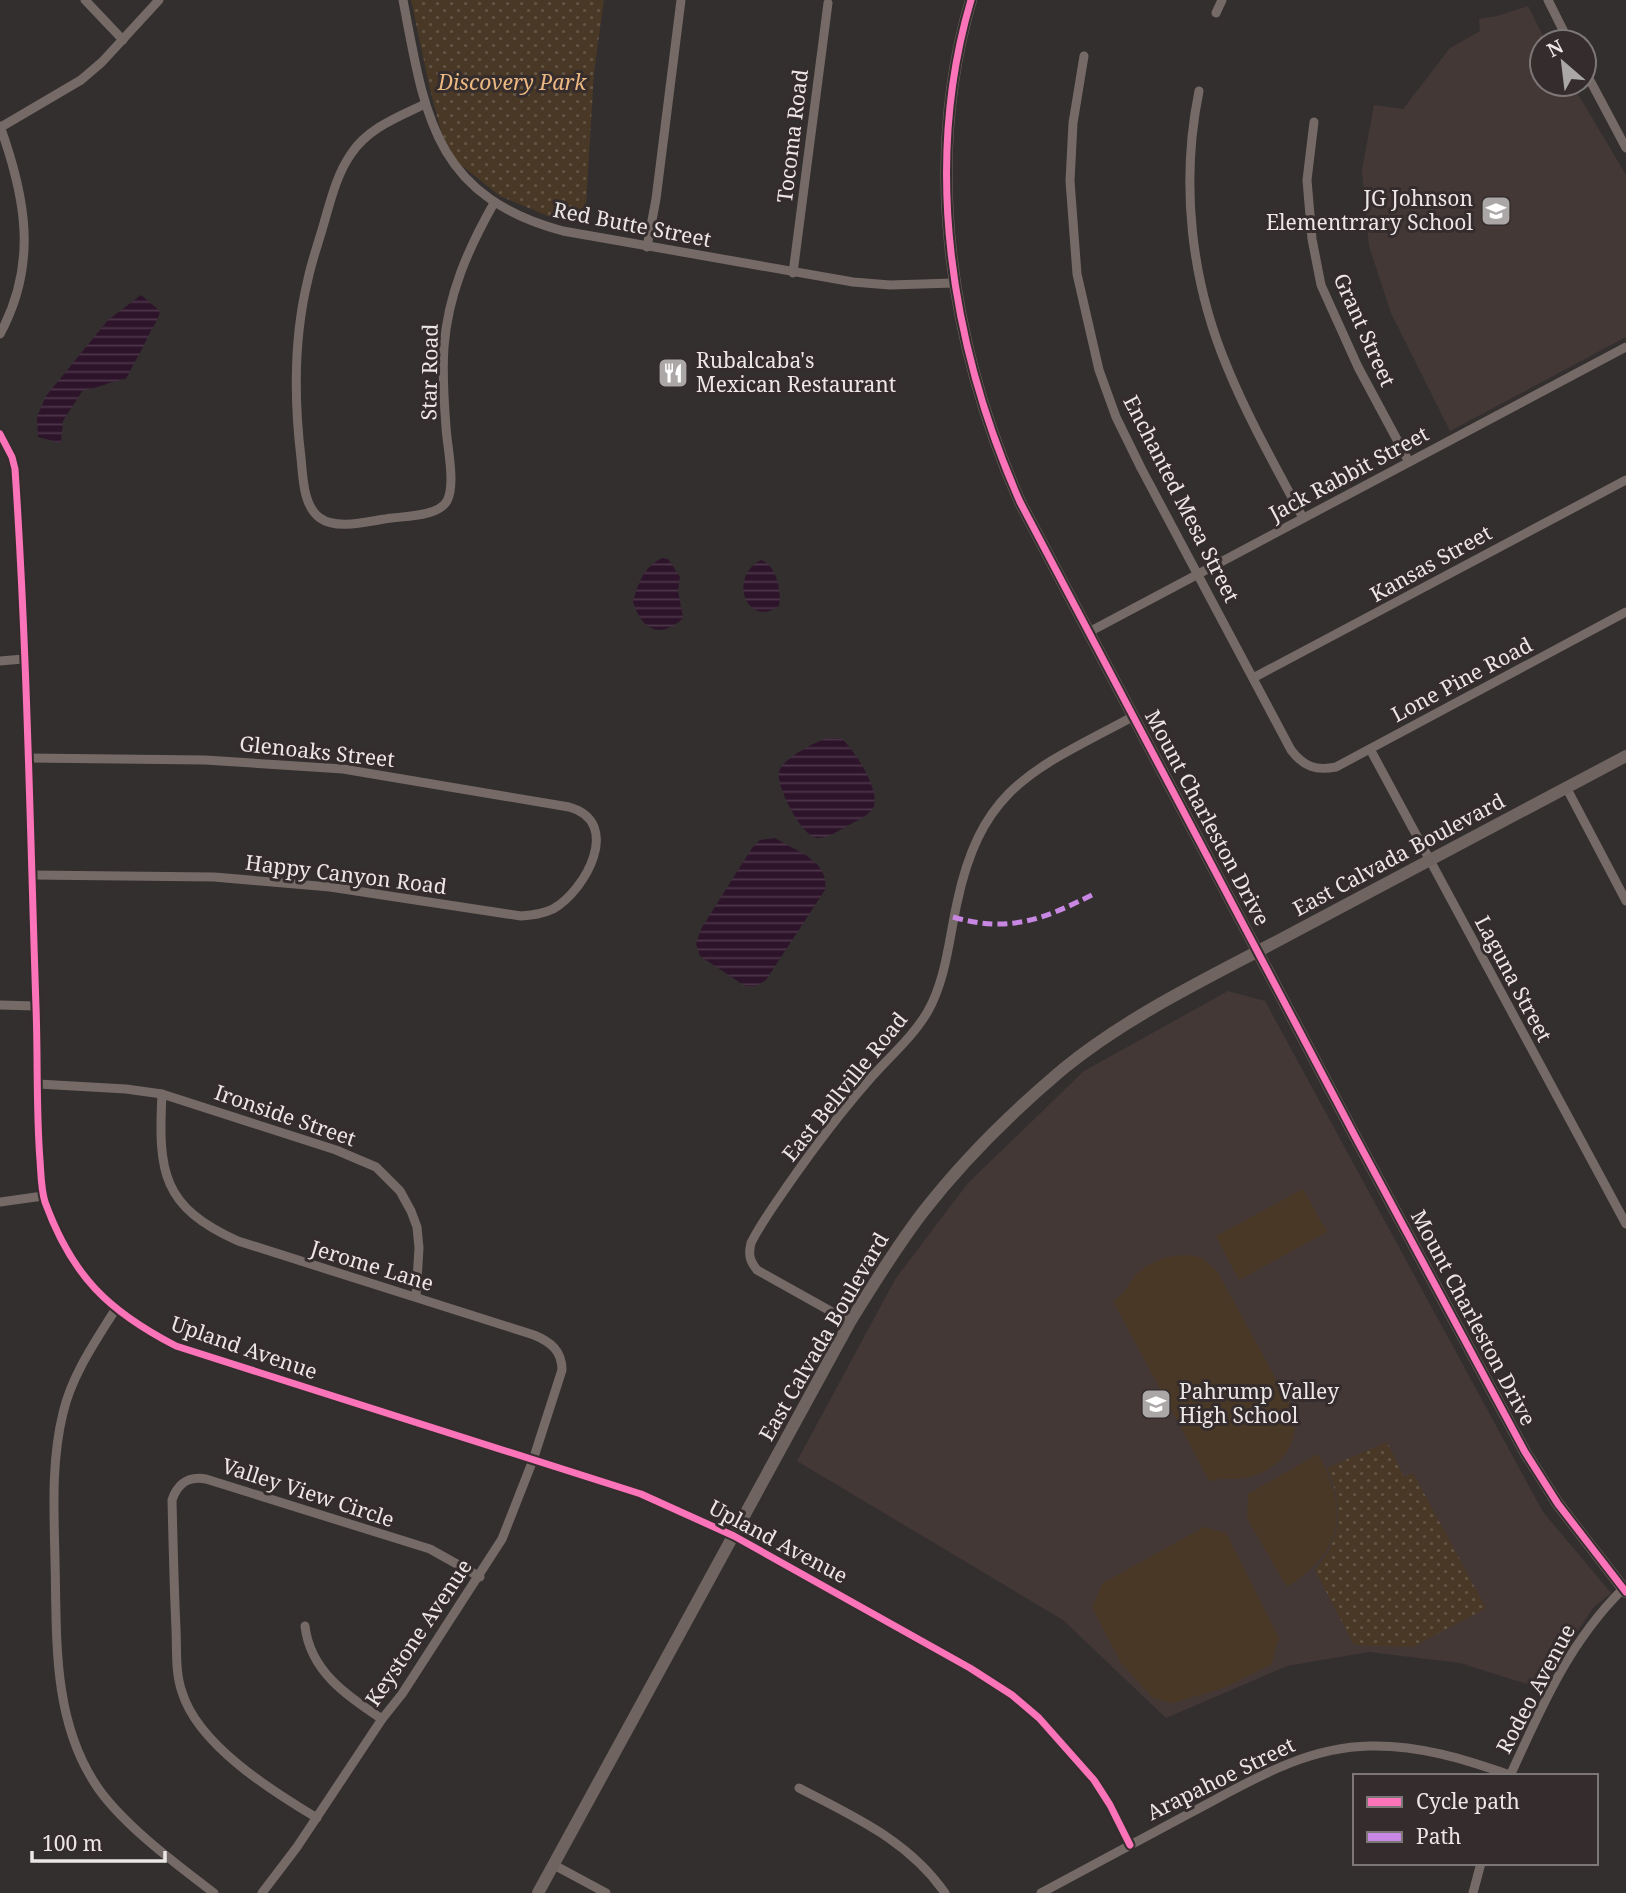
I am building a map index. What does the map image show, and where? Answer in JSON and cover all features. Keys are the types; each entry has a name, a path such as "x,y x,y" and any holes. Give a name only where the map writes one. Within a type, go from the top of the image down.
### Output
{"street":[{"path":"85,0 123,40"},
{"path":"0,334 13,310 19,289 24,231 19,189 0,127 81,80 123,40 159,0"},
{"name":"Red Butte Street","path":"403,0 425,104 434,131 455,166 477,190 494,203 537,224 563,231 793,273 890,285 954,283"},
{"path":"648,247 681,0"},
{"name":"Mount Charleston Drive","path":"971,0 958,46 948,144 947,194 954,283 970,362 999,455 1020,502 1525,1452 1558,1504 1625,1591"},
{"path":"1216,13 1222,0"},
{"path":"1548,0 1563,28"},
{"name":"Tocoma Road","path":"793,273 828,3"},
{"name":"Enchanted Mesa Street","path":"1084,56 1073,123 1070,181 1077,274 1099,370 1116,417 1141,468 1291,750 1299,761 1312,769"},
{"path":"1199,91 1190,145 1189,204 1201,286 1228,369 1303,517"},
{"path":"1598,95 1626,148"},
{"name":"Star Road","path":"425,104 376,129 350,155 334,191 308,279 299,343 296,400 303,478 313,511 328,522 344,523 432,512 446,501 449,491 444,348 449,312 458,275 494,203"},
{"name":"Grant Street","path":"1314,122 1307,180 1312,239 1321,285 1358,368 1409,462"},
{"name":"Jack Rabbit Street","path":"1089,632 1626,347"},
{"name":"Upland Avenue","path":"0,434 15,469 20,552 38,1139 43,1196 74,1263 94,1289 140,1328 176,1346 652,1499 734,1536 970,1668 1012,1695 1055,1735 1094,1780 1130,1845"},
{"name":"Kansas Street","path":"1253,678 1626,480"},
{"name":"Lone Pine Road","path":"1312,769 1336,767 1626,612"},
{"path":"0,661 23,659"},
{"name":"East Bellville Road","path":"850,1322 757,1270 751,1263 751,1243 821,1138 928,1012 943,969 964,871 984,825 998,805 1025,777 1134,716"},
{"name":"Laguna Street","path":"1370,749 1626,1224"},
{"name":"East Calvada Boulevard","path":"538,1893 850,1322 892,1255 962,1164 1003,1123 1093,1046 1259,951 1626,756"},
{"name":"Glenoaks Street","path":"28,758 191,759 343,769 569,807 581,810 594,824"},
{"path":"1566,788 1626,901"},
{"name":"Happy Canyon Road","path":"32,875 214,877 304,884 393,895 521,916 536,915 552,909 566,899 582,881 594,855 597,839 594,824"},
{"path":"0,1005 36,1006"},
{"name":"Ironside Street","path":"38,1084 126,1088 162,1094 336,1150 376,1167 400,1191 417,1227 419,1248 416,1297"},
{"name":"Jerome Lane","path":"162,1094 159,1142 167,1179 176,1197 198,1220 238,1241 534,1335 554,1346 562,1361 562,1370 533,1460"},
{"path":"0,1202 43,1196"},
{"path":"116,1310 75,1378 63,1411 57,1445 53,1488 57,1666 75,1745 86,1769 106,1800 214,1893"},
{"name":"Keystone Avenue","path":"262,1893 317,1818 480,1577 508,1528 533,1460"},
{"name":"Valley View Circle","path":"317,1818 286,1800 222,1750 186,1703 178,1672 172,1500 176,1491 188,1479 206,1479 430,1549 480,1577"},
{"name":"Rodeo Avenue","path":"1510,1774 1559,1674 1581,1637 1602,1610 1625,1591"},
{"path":"305,1626 309,1646 331,1681 344,1694 382,1719"},
{"name":"Arapahoe Street","path":"1041,1893 1288,1763 1312,1754 1336,1749 1387,1746 1429,1750 1456,1756 1507,1774"},
{"path":"799,1788 900,1844 920,1861 945,1893"},
{"path":"554,1865 606,1893"},
{"path":"1473,1893 1480,1865"}],"shaded area":[{"name":"JG Johnson Elementrrary School","path":"1528,6 1539,28 1528,28 1528,98 1580,98 1626,175 1626,337 1450,431 1391,313 1369,246 1362,170 1374,105 1403,109 1450,48 1480,31 1479,19"},
{"path":"141,295 160,311 126,379 83,390 63,421 61,443 38,437 37,417 46,396 108,320"},
{"path":"662,558 668,559 680,577 678,591 683,618 667,629 659,630 653,629 641,619 633,602 643,576"},
{"path":"761,560 771,567 780,594 779,606 768,611 758,611 750,606 743,588 751,568"},
{"path":"841,738 865,771 875,801 873,808 865,816 833,834 817,838 804,829 791,810 779,779 779,772 785,762 806,748 825,739"},
{"path":"775,838 817,864 825,880 825,890 766,980 756,986 745,986 700,956 696,944 701,929 752,848 760,840"},
{"name":"Pahrump Valley High School","path":"1228,991 1265,1001 1543,1512 1611,1593 1593,1608 1540,1688 1460,1663 1369,1652 1287,1666 1166,1718 1063,1620 797,1461 896,1278 968,1183 1084,1071"}],"green space":[{"name":"Discovery Park","path":"411,0 604,0 594,72 585,222 555,219 500,196 447,154"},
{"path":"1303,1189 1327,1232 1239,1280 1216,1236"},
{"path":"1172,1256 1202,1258 1217,1271 1293,1410 1294,1435 1290,1446 1276,1464 1255,1475 1210,1482 1113,1301 1122,1295 1132,1280 1150,1264"},
{"path":"1387,1442 1404,1477 1413,1473 1486,1608 1413,1647 1354,1645 1315,1570 1331,1545 1338,1521 1336,1496 1327,1468"},
{"path":"1318,1454 1334,1494 1336,1528 1320,1559 1287,1587 1247,1518 1248,1494"},
{"path":"1204,1527 1226,1533 1280,1640 1277,1642 1272,1664 1226,1687 1173,1703 1153,1698 1121,1663 1092,1607 1103,1583"}],"marked path":[{"path":"953,917 992,924 1027,921 1061,910 1096,893"}],"cycle path":[{"path":"971,0 956,63 948,127 947,191 951,255 961,318 976,381 1020,502 1525,1452 1558,1504 1626,1592"},
{"path":"0,434 15,469 19,536 28,738 41,1181 45,1202 56,1228 80,1271 112,1305 176,1346 641,1494 734,1536 970,1668 1012,1695 1039,1718 1094,1780 1130,1845"}],"place":[{"name":"JG Johnson Elementrrary School","path":"1496,211"},
{"name":"Rubalcaba's Mexican Restaurant","path":"673,373"},
{"name":"Pahrump Valley High School","path":"1156,1404"}]}
